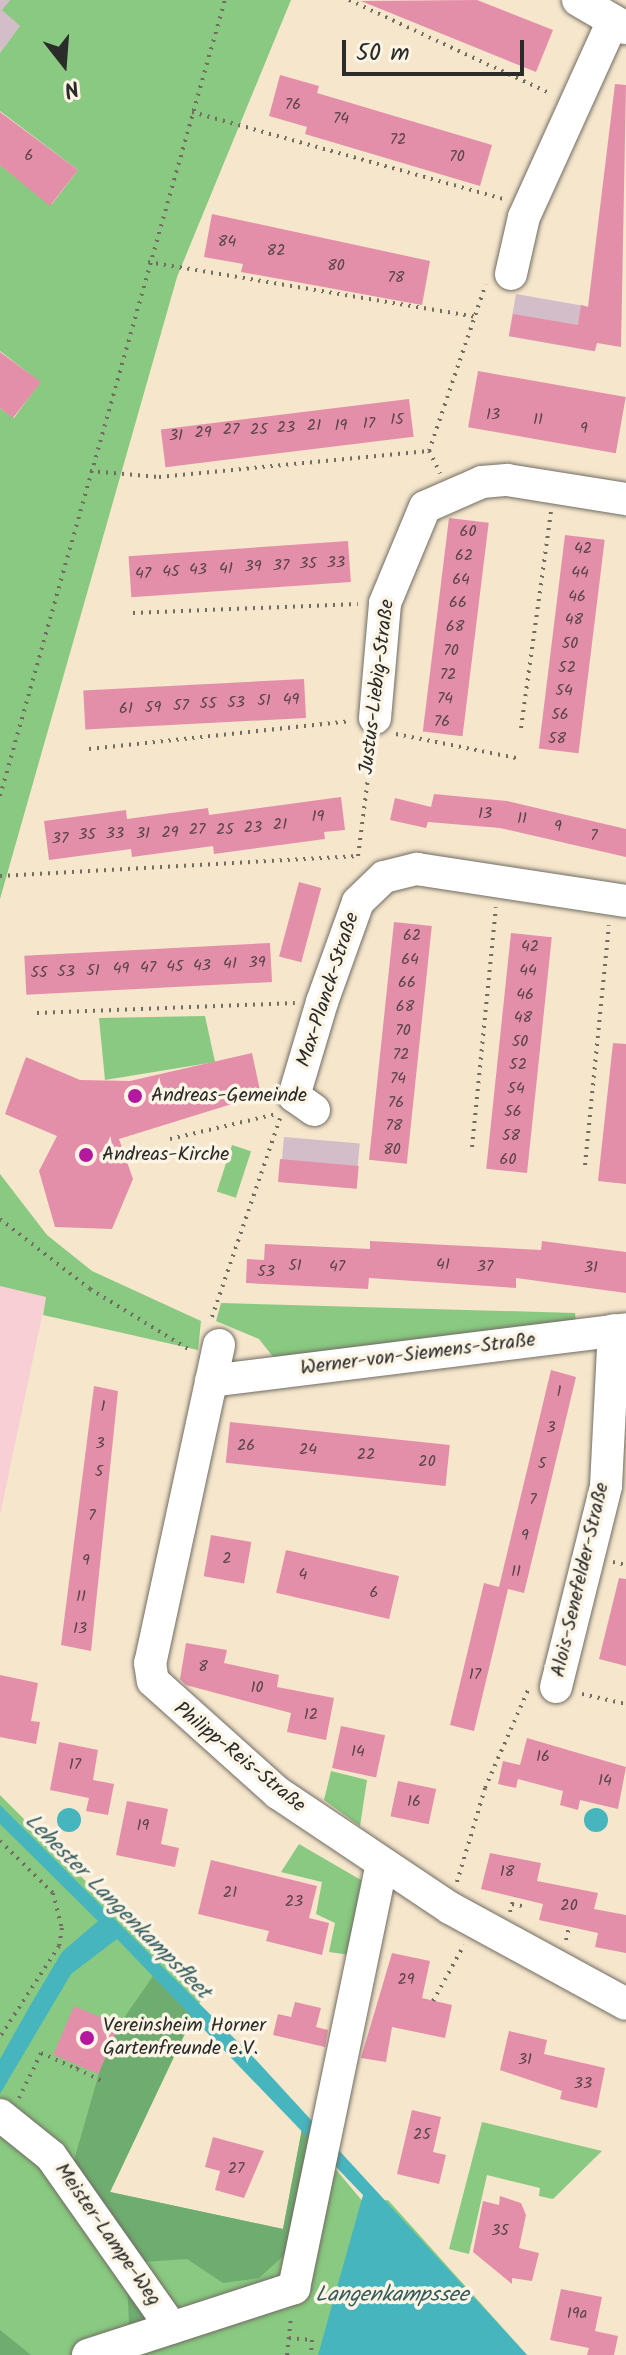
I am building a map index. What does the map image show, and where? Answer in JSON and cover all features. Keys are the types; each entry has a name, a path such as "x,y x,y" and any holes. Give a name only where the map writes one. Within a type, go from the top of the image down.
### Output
{"street":[{"path":"511,274 529,207 574,103 620,24 578,0"},
{"name":"Justus-Liebig-Straße","path":"375,724 385,603 415,523 425,507 451,493 507,480 626,499"},
{"name":"Max-Planck-Straße","path":"299,1111 294,1096 322,1002 358,902 384,877 417,869 500,879 619,900"},
{"name":"Werner-von-Siemens-Straße","path":"211,1361 620,1329"},
{"name":"Alois-Senefelder-Straße","path":"556,1687 606,1486 620,1329"},
{"name":"Philipp-Reis-Straße","path":"211,1361 150,1663 153,1681 278,1793 450,1908 626,2004"},
{"path":"88,2355 294,2288 321,2140 382,1864"},
{"name":"Meister-Lampe-Weg","path":"4,2118 51,2156 172,2328"}],"path":[{"path":"0,796 148,262 225,0"},
{"path":"349,0 574,103"},
{"path":"192,112 529,207"},
{"path":"148,262 475,317"},
{"path":"451,493 429,451 486,284 511,274"},
{"path":"90,471 159,477 429,451"},
{"path":"521,728 555,486"},
{"path":"133,613 385,603"},
{"path":"89,749 375,724 521,759"},
{"name":"Justus-Liebig-Straße","path":"0,876 358,856 375,724"},
{"path":"472,1147 500,879"},
{"path":"585,1165 619,900"},
{"path":"37,1013 322,1002"},
{"path":"170,1139 299,1111"},
{"path":"211,1361 211,1322 217,1299 299,1111"},
{"path":"0,1219 90,1289 211,1361"},
{"path":"450,1908 485,1788 531,1684 626,1704"},
{"path":"0,1841 53,1893 62,1928 59,1946 0,2037"},
{"path":"512,1904 526,1907"},
{"path":"433,2001 479,1924"},
{"path":"4,2118 41,2053 104,2082"},
{"path":"77,2069 81,2062"},
{"path":"287,2355 294,2288"},
{"path":"289,2338 312,2340 311,2355"}],"shaded area":[{"path":"0,0 10,0 3,10 21,25 0,53"},
{"path":"516,294 602,309 594,351 509,336"},
{"path":"284,1137 360,1144 356,1188 280,1182"},
{"path":"0,1286 46,1297 0,1515"}],"green space":[{"path":"10,0 291,0 177,277 0,899 0,408 14,418 40,382 0,351 0,165 52,204 78,170 0,111 0,53 20,26 2,10"},
{"path":"205,1016 215,1062 105,1080 99,1018"},
{"path":"232,1145 251,1151 236,1198 217,1192"},
{"path":"0,1174 47,1235 92,1271 201,1321 198,1350 43,1315 46,1297 0,1286"},
{"path":"221,1303 575,1313 576,1322 274,1358 259,1339 216,1321"},
{"path":"331,1771 367,1780 360,1826 324,1800"},
{"path":"0,1795 202,1998 110,2192 283,2229 302,2129 364,2203 388,2200 527,2355 0,2355"},
{"path":"299,1844 366,1883 350,1955 329,1952 335,1923 316,1914 322,1882 281,1872"},
{"path":"153,1976 193,2016 110,2192 283,2229 302,2129 319,2146 303,2238 259,2278 223,2283 187,2259 127,2263 172,2328 118,2345 129,2322 126,2263 68,2181 100,2070 119,2025"},
{"path":"482,2122 602,2151 553,2199 539,2196 540,2188 487,2175 469,2254 449,2249"},
{"path":"0,2330 31,2355 0,2355"}],"water":[{"name":"Langenkampssee","path":"0,1805 256,2060 527,2355 318,2355 363,2195 117,1939 71,1974 0,2094 0,2059 31,2004 62,1952 98,1921 0,1824"},
{"path":"69,1808 77,1812 81,1820 77,1828 69,1832 61,1828 57,1820 61,1812"},
{"path":"596,1808 605,1811 608,1820 605,1829 596,1832 587,1829 584,1820 587,1811"}],"building":[{"path":"477,0 553,30 536,72 361,1"},
{"path":"280,75 319,86 317,93 492,145 480,186 305,134 307,127 269,116"},
{"path":"615,84 626,85 621,347 597,343 595,351 509,336 513,314 578,325 581,305 588,307"},
{"path":"0,112 78,170 50,206 0,165"},
{"path":"212,214 430,261 422,305 241,272 243,264 204,257"},
{"path":"0,352 41,382 13,418 0,408"},
{"path":"478,371 626,397 616,453 468,427"},
{"path":"409,399 414,437 165,467 161,429"},
{"path":"449,518 489,523 462,736 423,731"},
{"path":"565,535 605,540 578,753 539,748"},
{"path":"348,541 351,582 131,597 129,556"},
{"path":"304,679 306,718 85,730 83,691"},
{"path":"434,794 507,801 626,829 626,857 500,828 428,822 426,828 390,820 395,798 431,807"},
{"path":"341,797 345,830 324,832 325,839 214,854 213,846 132,857 131,849 49,860 44,821 126,810 127,819 208,808 209,815"},
{"path":"299,882 321,888 301,962 279,956"},
{"path":"394,922 432,926 407,1164 369,1160"},
{"path":"511,933 552,937 527,1173 486,1169"},
{"path":"270,943 272,982 26,995 24,956"},
{"path":"613,1043 626,1044 626,1184 598,1181"},
{"path":"252,1053 261,1095 119,1139 133,1179 112,1229 55,1227 39,1171 57,1136 5,1114 26,1057 80,1080 130,1081"},
{"path":"280,1159 359,1166 357,1189 278,1182"},
{"path":"370,1241 541,1250 542,1241 626,1252 626,1293 516,1278 516,1288 369,1278 368,1289 246,1283 247,1259 264,1260 265,1244 370,1249"},
{"path":"551,1370 576,1377 524,1593 508,1589 474,1731 450,1725 484,1583 499,1587"},
{"path":"94,1386 118,1391 91,1651 61,1645"},
{"path":"230,1422 450,1445 446,1486 226,1463"},
{"path":"211,1535 251,1542 244,1583 204,1576"},
{"path":"286,1550 399,1576 389,1619 276,1593"},
{"path":"619,1578 626,1579 626,1666 599,1659"},
{"path":"186,1643 227,1650 224,1663 279,1675 277,1687 334,1698 326,1740 287,1732 291,1713 186,1685 180,1679"},
{"path":"0,1675 38,1683 31,1721 40,1722 36,1744 0,1737"},
{"path":"341,1726 385,1735 376,1777 332,1768"},
{"path":"527,1738 626,1767 618,1809 580,1800 578,1810 560,1805 563,1791 518,1779 516,1788 498,1784 503,1761 520,1765"},
{"path":"59,1742 98,1750 93,1780 114,1784 108,1815 86,1811 89,1798 50,1790"},
{"path":"398,1781 436,1789 429,1824 391,1816"},
{"path":"127,1801 168,1809 161,1844 179,1848 175,1867 116,1855"},
{"path":"490,1853 541,1863 537,1881 598,1893 594,1909 626,1915 626,1953 595,1947 598,1933 539,1920 543,1904 481,1889"},
{"path":"211,1860 317,1886 309,1918 329,1923 322,1955 266,1941 269,1931 198,1914"},
{"path":"392,1953 430,1961 422,1998 452,2005 445,2038 392,2027 386,2062 361,2058"},
{"path":"295,2002 321,2008 316,2027 328,2030 325,2047 273,2035 278,2014 291,2017"},
{"name":"Vereinsheim Horner Gartenfreunde e.V.","path":"74,2006 119,2025 98,2074 53,2055"},
{"path":"509,2031 547,2040 544,2054 605,2068 597,2108 560,2099 562,2091 500,2070"},
{"path":"412,2110 441,2117 433,2152 446,2155 439,2184 397,2174"},
{"path":"213,2137 264,2151 244,2198 215,2190 220,2171 205,2167"},
{"path":"500,2196 521,2203 526,2215 519,2248 539,2253 532,2281 512,2278 512,2284 473,2252 483,2201 499,2205"},
{"path":"561,2289 602,2297 595,2331 618,2336 614,2355 587,2355 589,2348 550,2340"}],"place":[{"name":"Andreas-Gemeinde","path":"135,1096"},
{"name":"Andreas-Kirche","path":"86,1155"},
{"name":"Vereinsheim Horner Gartenfreunde e.V.","path":"87,2038"}],"water label":[{"name":"Lehester Langenkampsfleet","path":"117,1907"}]}
